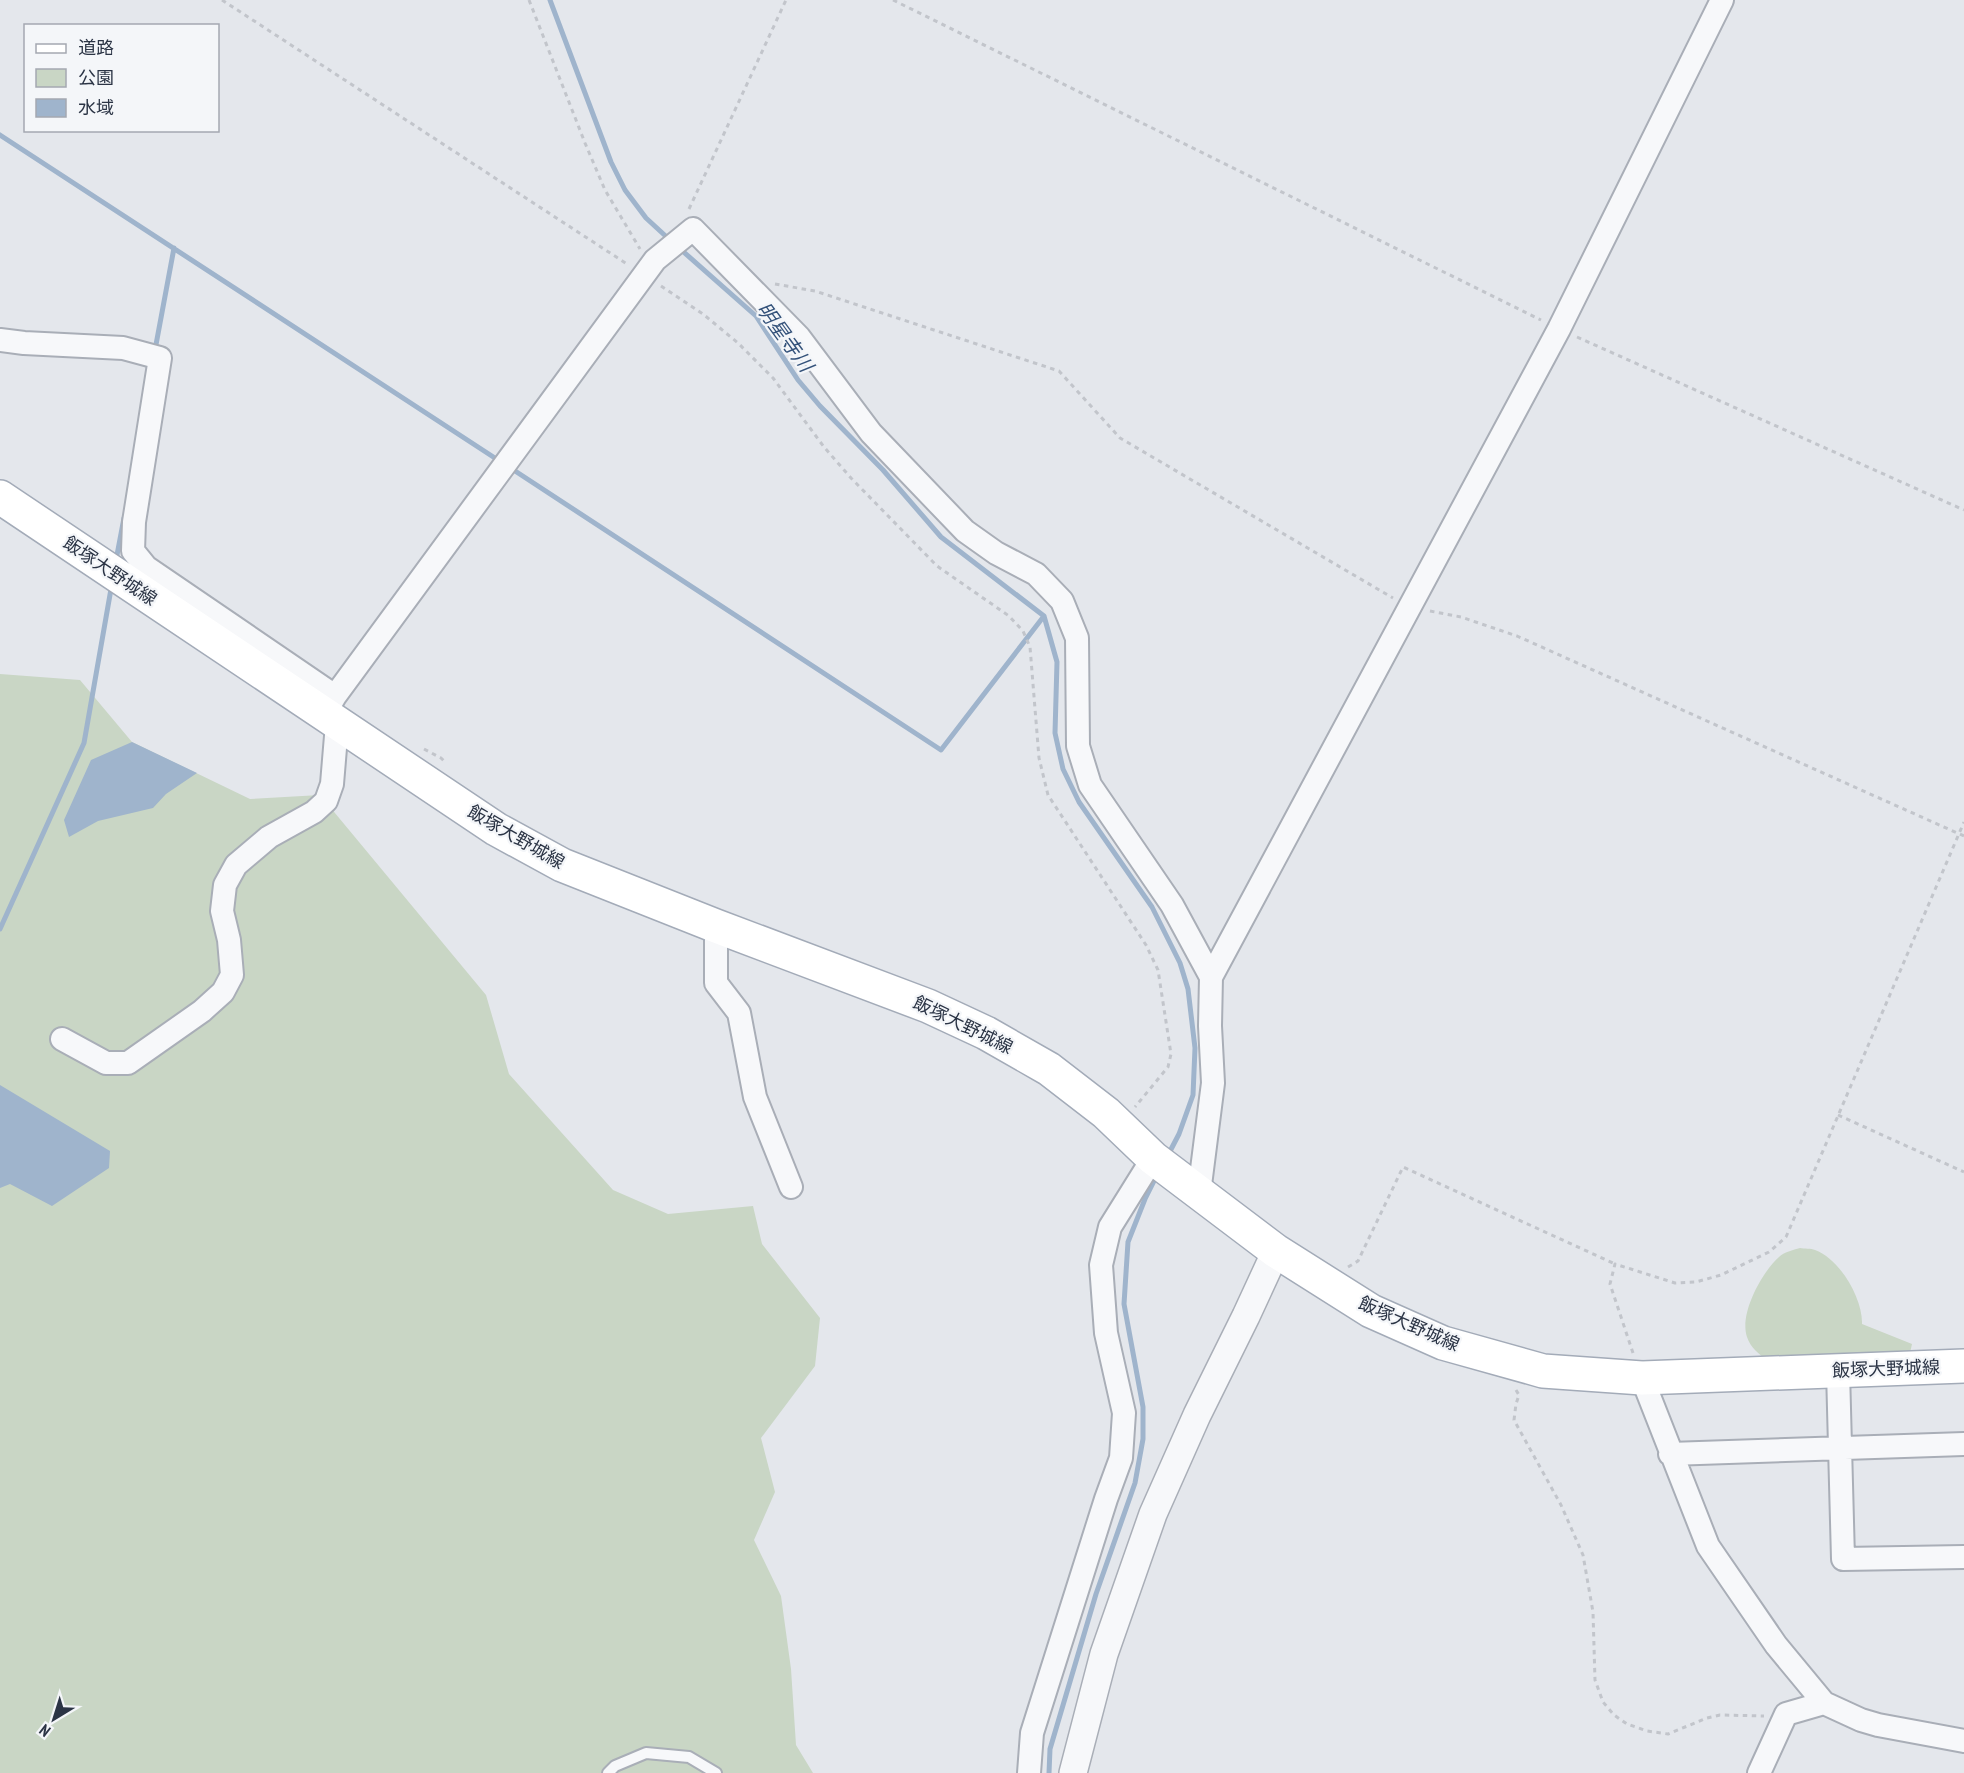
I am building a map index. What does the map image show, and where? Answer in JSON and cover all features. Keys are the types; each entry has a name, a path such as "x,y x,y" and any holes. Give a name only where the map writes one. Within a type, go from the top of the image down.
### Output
{"main road":[{"name":"飯塚大野城線","path":"0,497 332,712 395,762 496,829 562,865 928,1006 986,1033 1049,1069 1106,1113 1153,1158 1276,1251 1371,1311 1443,1343 1543,1371 1642,1378 1964,1366"}],"street":[{"path":"1189,1185 1213,1083 1210,1026 1211,977 1559,329 1722,0"},
{"path":"62,1039 106,1063 128,1063 202,1011 223,992 232,975 230,940 222,911 225,885 236,865 269,837 314,812 326,801 332,784 332,712 649,267 693,229 799,338 871,433 965,531 996,553 1036,574 1062,601 1077,638 1078,746 1090,785 1172,905 1211,977"},
{"path":"0,340 123,348 160,358 135,522 133,551 146,567 332,712"},
{"path":"716,926 716,983 739,1013 755,1097 791,1187"},
{"path":"1029,1773 1032,1732 1121,1458 1124,1413 1106,1333 1101,1265 1110,1227 1153,1158"},
{"path":"1073,1773 1104,1654 1153,1514 1197,1415 1276,1251"},
{"path":"1838,1371 1843,1560 1964,1557"},
{"path":"1642,1378 1708,1546 1776,1645 1824,1702 1861,1720 1878,1725 1964,1741"},
{"path":"1670,1454 1964,1444"},
{"path":"1760,1773 1786,1714 1824,1702"}],"lane":[{"path":"608,1773 615,1766 646,1753 689,1757 716,1773"}],"path":[{"path":"222,0 649,267 738,343 773,378 824,447 851,478 937,566 1009,616 1023,631 1030,647 1039,758 1048,795 1146,945 1158,970 1171,1054 1168,1067 1119,1125"},
{"path":"529,0 601,181 649,267"},
{"path":"693,229 686,216 786,0"},
{"path":"893,0 1559,329 1964,510"},
{"path":"741,278 815,291 1059,371 1120,438 1411,608 1461,617 1517,636 1964,836"},
{"path":"395,762 411,749 420,747 441,758 447,764"},
{"path":"1345,1268 1353,1266 1358,1261 1403,1167 1615,1264 1675,1283 1696,1282 1721,1275 1769,1252 1786,1236 1964,822"},
{"path":"1838,1115 1964,1172"},
{"path":"1615,1264 1610,1284 1642,1378"},
{"path":"1514,1386 1519,1395 1514,1420 1561,1505 1582,1555 1593,1612 1595,1680 1603,1702 1614,1715 1627,1724 1647,1731 1668,1734 1720,1715 1753,1717 1786,1714"}],"green space":[{"path":"0,674 80,680 132,742 250,799 320,795 486,995 509,1074 613,1190 668,1214 753,1206 762,1244 820,1318 815,1366 761,1438 775,1492 754,1540 781,1596 791,1669 796,1745 813,1773 0,1773"},
{"path":"1800,1248 1815,1250 1833,1262 1854,1292 1859,1303 1862,1324 1912,1344 1910,1353 1768,1361 1758,1353 1748,1341 1745,1328 1749,1306 1759,1283 1772,1264 1786,1252"}],"water":[{"path":"132,742 197,773 166,794 153,808 98,821 69,837 64,820 91,760"},
{"path":"0,1085 110,1151 109,1168 52,1206 10,1184 0,1188"}],"waterway":[{"name":"明星寺川","path":"550,0 611,162 625,190 646,218 671,241"},
{"path":"0,135 501,462"},
{"name":"明星寺川","path":"678,247 756,316 798,380 820,406 883,470 941,537 1044,616"},
{"path":"155,350 174,248"},
{"path":"509,467 941,750 1044,616"},
{"path":"117,555 124,518"},
{"path":"0,929 84,743 111,589"},
{"path":"1044,616 1057,662 1055,733 1063,769 1079,802 1152,907 1180,963 1188,989 1195,1048 1193,1095 1179,1134 1167,1157"},
{"path":"1049,1773 1050,1749 1096,1594 1135,1483 1143,1439 1143,1407 1124,1304 1128,1242 1157,1175"}]}
